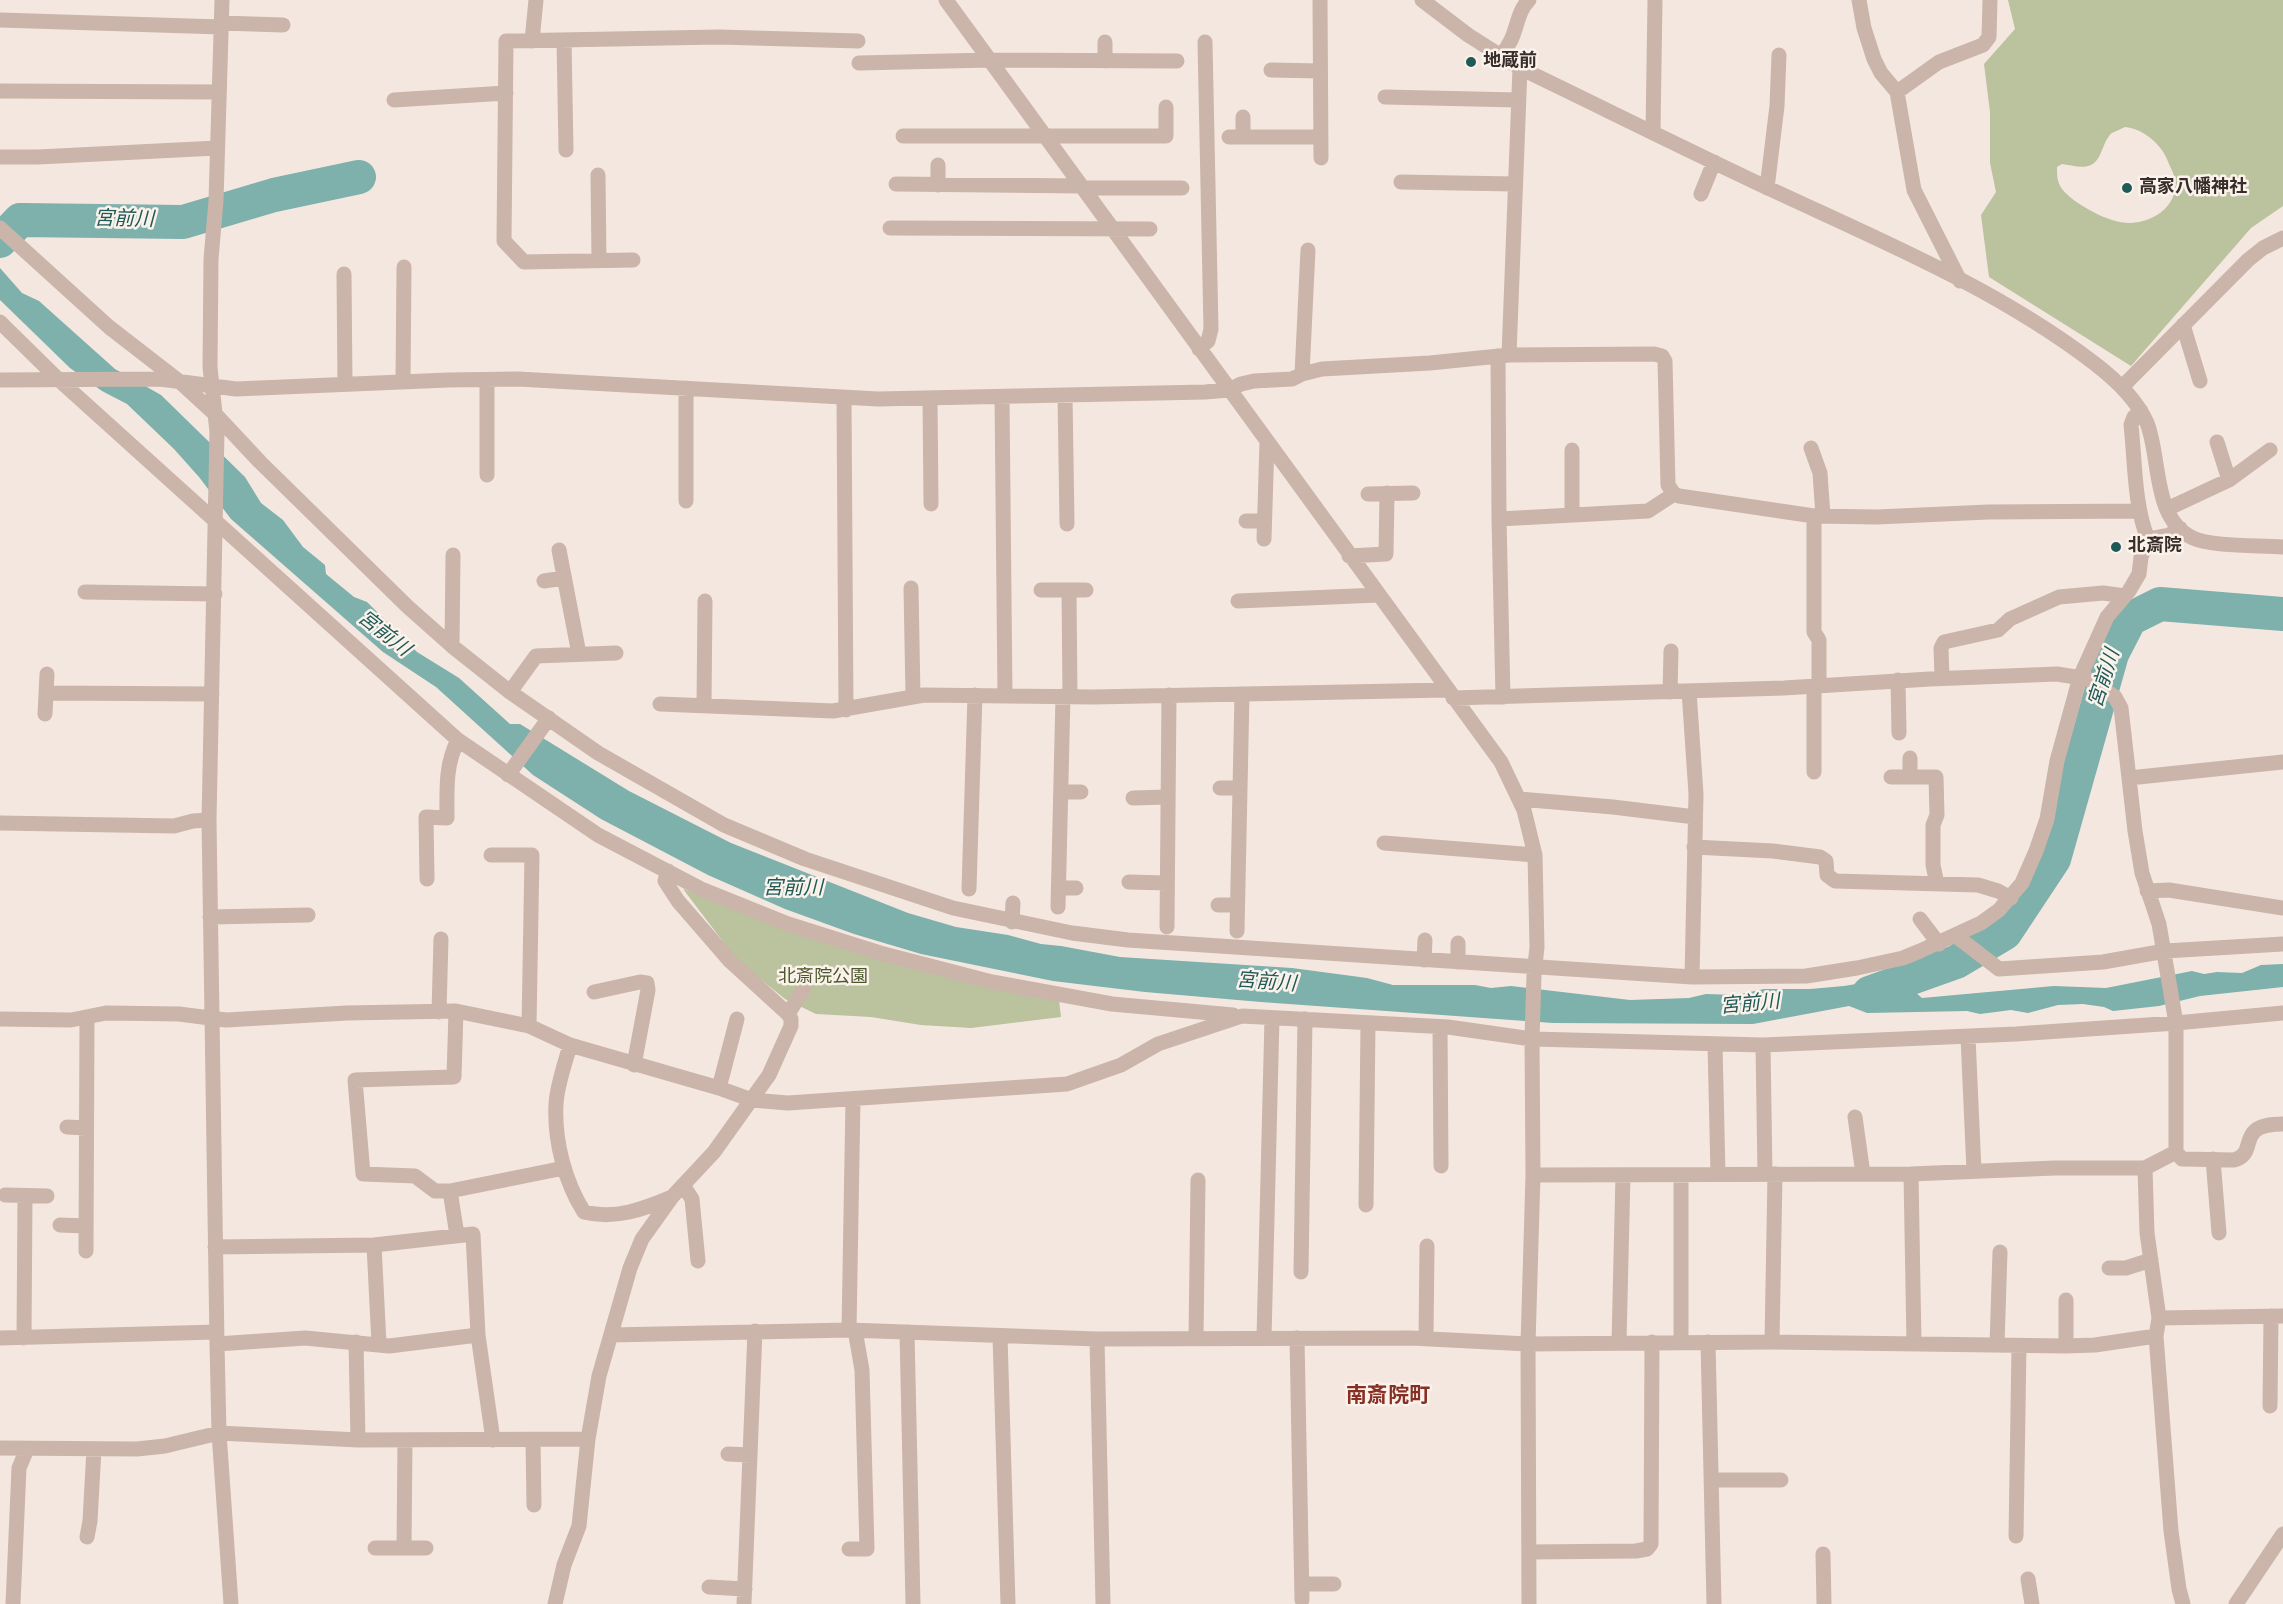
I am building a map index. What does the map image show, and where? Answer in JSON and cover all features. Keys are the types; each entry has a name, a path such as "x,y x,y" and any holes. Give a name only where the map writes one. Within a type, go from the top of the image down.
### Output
{"street":[{"path":"222,0 216,201 211,259 210,367 218,432 209,820 210,1018 219,1433 231,1604"},
{"path":"532,41 536,0"},
{"path":"946,0 1500,762 1524,810 1535,855 1537,947 1532,1036 1533,1175 1528,1344 1529,1604"},
{"path":"1320,0 1321,158"},
{"path":"1422,0 1468,35 1520,68 1960,280 2083,354 2122,387 2141,411 2151,437 2167,509 2180,528 2194,538 2283,547"},
{"path":"1501,54 1510,45 1519,17 1529,0"},
{"path":"1653,132 1655,0"},
{"path":"1859,0 1864,28 1874,59 1881,73 1897,92 1914,190 1960,280"},
{"path":"1897,92 1939,62 1983,45 1989,37 1990,0"},
{"path":"0,20 283,25"},
{"path":"633,260 524,262 504,242 506,41 719,37 858,41"},
{"path":"564,40 566,150"},
{"path":"1105,42 1105,61"},
{"path":"1199,350 1208,341 1211,329 1205,42"},
{"path":"1767,188 1777,106 1779,56"},
{"path":"859,63 990,60 1177,61"},
{"path":"1503,697 1499,519 1504,356 1520,68"},
{"path":"1271,70 1320,71"},
{"path":"0,91 219,92"},
{"path":"394,100 506,93"},
{"path":"1385,97 1518,100"},
{"path":"903,136 1046,138 1166,136 1166,107"},
{"path":"1243,117 1236,137 1321,137"},
{"path":"0,157 218,148"},
{"path":"1701,194 1714,162"},
{"path":"938,165 938,185"},
{"path":"598,175 599,261"},
{"path":"1401,182 1515,184"},
{"path":"896,184 1182,189"},
{"path":"0,228 109,327 180,382 216,415 260,462 408,607 452,646 546,721 724,825 805,859 953,908 1072,933 1128,940 1458,962 1534,971 1692,977 1806,976 1903,958 1959,939 1999,910 2011,898 2028,870 2047,819 2056,761 2084,678 2107,617 2125,596 2139,573 2148,539 2140,511 2131,425 2134,417 2141,411"},
{"path":"890,228 1150,229"},
{"path":"2122,387 2248,260 2262,248 2283,239"},
{"path":"1302,374 1308,250"},
{"path":"403,382 404,267"},
{"path":"344,274 345,384"},
{"path":"0,322 217,514 458,740 511,771 598,835 701,889 788,924 880,953 992,982 1112,1004 1242,1016 1440,1027 1532,1036 1763,1045 1968,1036 2175,1019 2279,1015"},
{"path":"2183,325 2200,381"},
{"path":"0,380 160,379 245,389 487,380 620,384 844,398 930,399 1229,390 1241,384 1292,379 1323,369 1504,356 1654,354 1662,356 1665,361 1668,485 1674,494 1688,499 1819,516 1877,517 1988,512 2140,511"},
{"path":"487,380 487,475"},
{"path":"686,388 686,501"},
{"path":"1065,395 1067,524"},
{"path":"1002,397 1005,696"},
{"path":"844,398 846,710"},
{"path":"930,399 931,504"},
{"path":"1264,539 1267,442"},
{"path":"2217,442 2229,480"},
{"path":"1811,448 1820,473 1814,632 1819,640 1814,772"},
{"path":"1572,450 1572,515"},
{"path":"2167,509 2229,480 2270,450"},
{"path":"1349,556 1386,554 1387,493"},
{"path":"1368,494 1413,493"},
{"path":"1499,519 1648,511 1674,494"},
{"path":"1246,521 1264,521"},
{"path":"2148,539 2169,535 2180,528"},
{"path":"559,550 579,654"},
{"path":"452,646 453,555"},
{"path":"544,581 564,578"},
{"path":"911,588 913,696"},
{"path":"1041,590 1086,590"},
{"path":"1058,908 1069,590"},
{"path":"85,592 215,594"},
{"path":"1942,678 1941,648 1944,642 1998,630 2010,619 2059,597 2103,593 2125,596"},
{"path":"1238,601 1378,595"},
{"path":"704,706 705,601"},
{"path":"1670,692 1671,651"},
{"path":"510,692 536,656 616,652"},
{"path":"45,714 46,674"},
{"path":"660,704 801,711 846,710 913,696 1450,694 1503,697 1817,686 2057,674 2084,678 2115,697 2121,708 2135,831 2147,891 2159,924 2175,1019 2176,1152 2182,1159 2242,1158 2247,1152 2248,1140 2252,1132 2261,1127 2283,1124"},
{"path":"1898,681 1899,733"},
{"path":"1689,691 1696,794 1692,977"},
{"path":"46,693 212,694"},
{"path":"1237,931 1242,694"},
{"path":"969,889 975,695"},
{"path":"1167,927 1169,695"},
{"path":"511,771 546,721"},
{"path":"427,879 426,817 447,818 447,774 452,752 458,740"},
{"path":"1910,758 1910,777"},
{"path":"2129,778 2283,762"},
{"path":"1891,777 1936,777 1937,815 1933,825 1933,865 1937,884"},
{"path":"1220,788 1240,788"},
{"path":"1061,792 1081,792"},
{"path":"1133,798 1168,797"},
{"path":"1519,799 1695,817"},
{"path":"0,823 174,826 209,820"},
{"path":"1384,843 1535,855"},
{"path":"1694,847 1773,851 1820,857 1826,861 1827,875 1835,881 1988,887 2011,898"},
{"path":"491,855 532,855 529,1026"},
{"path":"555,1604 564,1565 579,1526 588,1439 599,1376 630,1268 642,1239 677,1191 714,1152 769,1075 788,1036 791,1019 730,962 678,901 665,881 668,871"},
{"path":"1129,882 1167,883"},
{"path":"1059,888 1076,888"},
{"path":"2147,891 2169,890 2283,908"},
{"path":"1012,922 1013,903"},
{"path":"1218,905 1237,905"},
{"path":"210,917 308,915"},
{"path":"1920,919 1939,944"},
{"path":"439,1011 441,939"},
{"path":"1959,939 1999,969 2103,962 2283,944"},
{"path":"1424,960 1425,940"},
{"path":"1458,943 1458,962"},
{"path":"594,992 640,982 646,983 648,990 634,1065"},
{"path":"788,1014 804,988"},
{"path":"0,1019 71,1020 106,1013 180,1014 226,1020 347,1013 456,1011 529,1026 570,1045 719,1088 752,1100 788,1102 1067,1084 1121,1065 1158,1044 1242,1016"},
{"path":"456,1011 454,1077 355,1080 363,1174 415,1176 435,1191 450,1191 564,1168"},
{"path":"86,1251 87,1017"},
{"path":"1264,1338 1272,1018"},
{"path":"719,1088 737,1019"},
{"path":"1301,1272 1305,1019"},
{"path":"1366,1205 1368,1023"},
{"path":"1440,1027 1441,1166"},
{"path":"1968,1036 1974,1171"},
{"path":"1715,1044 1718,1174"},
{"path":"570,1045 556,1102 556,1123 564,1168 584,1212 599,1216 638,1211 677,1191"},
{"path":"1763,1045 1770,1174 1772,1342"},
{"path":"849,1549 867,1549 862,1370 852,1330 853,1099"},
{"path":"1855,1117 1863,1174"},
{"path":"67,1127 86,1128"},
{"path":"1533,1175 1911,1174 2055,1168 2145,1168 2176,1152"},
{"path":"2213,1160 2219,1233"},
{"path":"2145,1168 2147,1233 2159,1318 2156,1336 2171,1531 2183,1604"},
{"path":"1911,1174 1914,1344"},
{"path":"1619,1342 1623,1175"},
{"path":"1681,1175 1681,1342"},
{"path":"1196,1339 1198,1180"},
{"path":"450,1191 457,1235"},
{"path":"677,1191 692,1200 698,1261"},
{"path":"5,1195 47,1196"},
{"path":"24,1338 25,1196"},
{"path":"60,1225 86,1226"},
{"path":"215,1247 374,1245 473,1234 478,1335 493,1440"},
{"path":"374,1245 379,1344"},
{"path":"1426,1338 1427,1246"},
{"path":"1997,1346 2000,1252"},
{"path":"2109,1268 2126,1268 2151,1260"},
{"path":"2066,1300 2066,1346"},
{"path":"2159,1318 2277,1316 2270,1406"},
{"path":"611,1335 852,1330 1097,1339 1426,1338 1528,1344 1772,1342 1997,1346 2095,1346 2156,1336"},
{"path":"710,1587 745,1596 755,1331"},
{"path":"907,1332 913,1604"},
{"path":"0,1338 305,1338 389,1346 478,1335"},
{"path":"1000,1336 1008,1604"},
{"path":"1297,1338 1302,1592 1334,1584"},
{"path":"1097,1339 1103,1604"},
{"path":"356,1342 358,1440"},
{"path":"1529,1552 1636,1551 1647,1549 1651,1545 1652,1342"},
{"path":"1708,1342 1714,1604"},
{"path":"2016,1536 2019,1346"},
{"path":"0,1448 137,1449 165,1446 219,1433 358,1440 588,1439"},
{"path":"404,1548 405,1440"},
{"path":"533,1440 534,1505"},
{"path":"13,1604 19,1468 27,1449"},
{"path":"87,1537 94,1449"},
{"path":"728,1454 750,1455"},
{"path":"1711,1480 1781,1480"},
{"path":"2236,1604 2283,1534"},
{"path":"375,1548 426,1548"},
{"path":"1823,1554 1824,1604"},
{"path":"2028,1579 2032,1604"}],"green space":[{"path":"2008,0 2283,0 2283,206 2251,228 2131,366 1989,277 1981,215 1996,192 1990,163 1990,112 1984,64 2015,29","holes":["2125,127 2132,128 2150,138 2160,148 2173,172 2175,186 2170,202 2157,215 2131,223 2104,217 2075,201 2060,186 2057,167 2062,164 2080,167 2091,165 2098,159 2112,133"]},
{"name":"北斎院公園","path":"683,889 841,946 1059,1000 1061,1017 971,1028 921,1025 871,1017 816,1014 785,999 737,960"}],"water":[{"name":"宮前川","path":"0,268 22,293 39,301 115,369 161,395 245,477 261,503 283,520 303,547 325,565 326,574 354,597 367,602 417,652 459,678 510,724 520,724 629,791 731,843 908,913 956,927 1120,957 1292,968 1367,978 1393,985 1475,985 1491,988 1511,986 1630,1000 1689,998 1706,994 1736,995 1764,989 1844,986 1913,970 1915,992 1922,998 2054,986 2106,988 2192,971 2204,974 2242,973 2261,965 2283,964 2283,987 2200,996 2159,1006 2113,1011 2104,1007 2083,1004 2058,1005 2028,1013 2011,1010 1980,1014 1967,1011 1867,1013 1849,1006 1753,1024 1553,1023 1261,1002 1053,981 921,954 854,934 785,909 708,875 601,819 533,775 436,687 383,652 231,519 174,449 127,404 102,391 70,368 0,300"}],"waterway":[{"name":"宮前川","path":"0,241 20,220 183,222 274,195 359,177"},
{"name":"宮前川","path":"1869,993 1956,962 2005,933 2054,859 2112,654 2130,619 2160,604 2283,614"}],"place":[{"name":"地蔵前","path":"1471,62"},
{"name":"高家八幡神社","path":"2127,188"},
{"name":"北斎院","path":"2116,547"}],"district":[{"name":"南斎院町","path":"1388,1398"}]}
